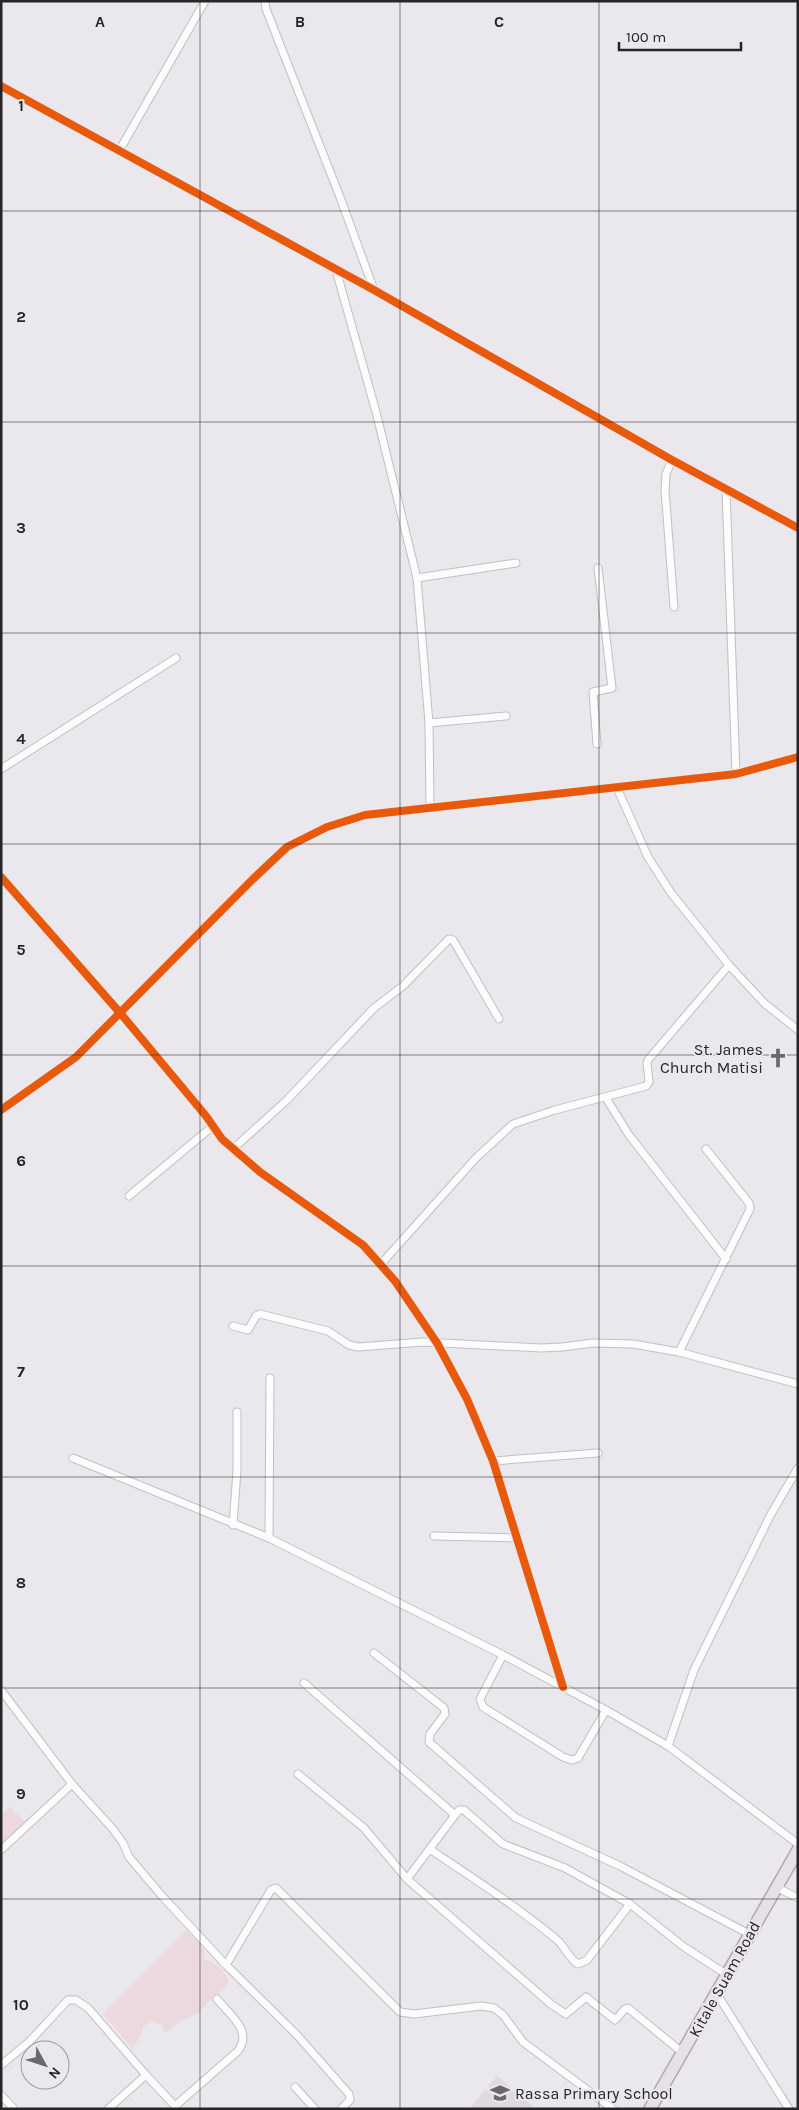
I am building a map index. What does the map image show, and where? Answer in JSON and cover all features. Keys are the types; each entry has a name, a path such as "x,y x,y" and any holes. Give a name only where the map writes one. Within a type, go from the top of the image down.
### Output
{"highway":[{"name":"Kitale Suam Road","path":"650,2109 798,1850"}],"street":[{"path":"119,151 205,1"},
{"path":"265,1 266,9 337,188 374,290"},
{"path":"1,86 374,290 672,460 798,528"},
{"path":"336,270 376,412 417,578 429,723 430,807"},
{"path":"672,460 666,474 665,490 674,607"},
{"path":"726,489 736,774"},
{"path":"417,578 516,563"},
{"path":"597,744 593,692 612,688 598,568"},
{"path":"1,769 176,658"},
{"path":"429,723 506,716"},
{"path":"1,1110 76,1057 287,847 327,827 365,815 736,774 798,757"},
{"path":"616,788 654,868 671,893 729,965 764,1003 798,1030"},
{"path":"1,877 120,1014 222,1139 260,1172 363,1245 395,1281 437,1343 467,1399 493,1461 563,1688"},
{"path":"234,1148 287,1100 374,1008 403,986 449,939 453,940 499,1019"},
{"path":"381,1264 476,1158 513,1124 556,1110 640,1089 648,1084 648,1060 729,965"},
{"path":"606,1098 629,1135 726,1259"},
{"path":"129,1196 213,1126"},
{"path":"679,1352 750,1209 749,1203 706,1149"},
{"path":"233,1326 248,1330 256,1316 260,1314 328,1331 349,1345 358,1347 437,1343 541,1348 593,1343 622,1343 679,1352 798,1384"},
{"path":"268,1538 270,1378"},
{"path":"233,1525 237,1471 237,1412"},
{"path":"493,1461 598,1453"},
{"path":"73,1458 268,1538 503,1655 606,1710 668,1746 798,1844"},
{"path":"668,1746 694,1670 771,1514 798,1468"},
{"path":"434,1536 517,1538"},
{"path":"374,1654 444,1708 446,1714 430,1734 429,1742 512,1815 620,1866 749,1934"},
{"path":"503,1655 480,1699 483,1707 563,1757 572,1760 578,1758 606,1710"},
{"path":"304,1684 455,1815"},
{"path":"1,1690 72,1784 112,1828 129,1857 162,1896 226,1965 297,2035 349,2094 350,2100 341,2109"},
{"path":"298,1774 364,1828 407,1879 487,1950 564,2014 569,2013 584,1997 588,1998 615,2020 628,2008 683,2053"},
{"path":"1,1850 72,1784"},
{"path":"407,1879 431,1850 459,1810 464,1810 503,1844 565,1868 630,1904 684,1947 726,1974"},
{"path":"431,1850 485,1886 558,1940 573,1961 578,1964 587,1960 630,1904"},
{"path":"776,1887 798,1898"},
{"path":"226,1965 271,1890 276,1888 400,2012 414,2014 481,2006 494,2008 503,2015 523,2042 613,2109"},
{"path":"716,1994 789,2109"},
{"path":"1,2065 30,2042 68,2000 76,2000 88,2008 176,2108 238,2051 244,2043 244,2035 239,2025 217,1999"},
{"path":"108,2109 146,2075"},
{"path":"295,2087 315,2109"},
{"path":"1,2095 14,2109"}],"shaded area":[{"path":"10,1807 25,1822 1,1845 1,1814"},
{"path":"186,1931 202,1945 205,1959 220,1967 229,1981 224,1989 207,2003 199,2013 180,2021 165,2033 162,2025 152,2022 144,2026 139,2039 132,2048 103,2014"},
{"name":"Rassa Primary School","path":"497,2076 536,2109 469,2109"}],"cycle path":[{"path":"1,86 374,290 672,460 798,528"},
{"path":"1,1110 76,1057 287,847 327,827 365,815 736,774 798,757"},
{"path":"1,877 121,1014 206,1116 222,1139 260,1172 363,1245 395,1281 437,1343 467,1399 493,1461 563,1687"}],"place":[{"name":"St. James Church Matisi","path":"778,1058"},
{"name":"Rassa Primary School","path":"500,2093"}]}
